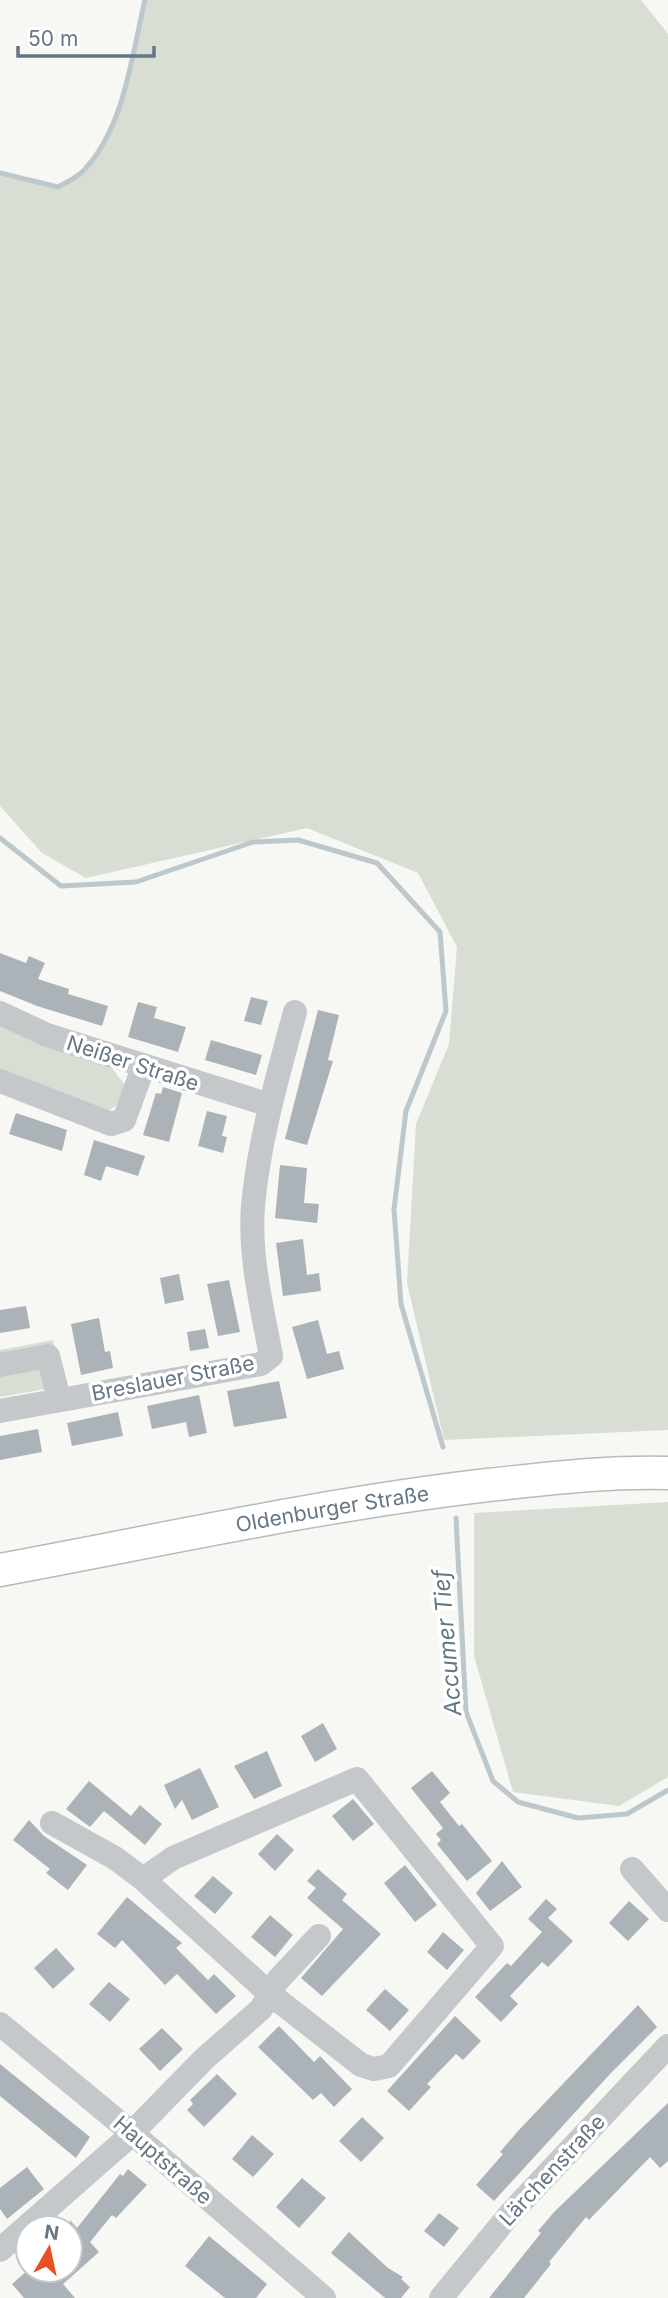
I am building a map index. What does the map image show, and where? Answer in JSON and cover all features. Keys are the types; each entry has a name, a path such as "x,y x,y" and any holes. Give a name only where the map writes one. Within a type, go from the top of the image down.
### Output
{"main road":[{"name":"Oldenburger Straße","path":"0,1570 259,1520 434,1491 537,1480 668,1473"}],"street":[{"name":"Breslauer Straße","path":"0,1411 261,1364 271,1356 256,1269 253,1208 270,1105 295,1012"},
{"name":"Neißer Straße","path":"0,1013 47,1035 143,1068 270,1105"},
{"path":"0,1081 111,1124 124,1120 143,1068"},
{"path":"0,1365 48,1356 59,1399"},
{"path":"52,1823 115,1858 143,1879 270,1994 361,2065 374,2069 389,2066 492,1946 358,1779 173,1858 143,1879"},
{"path":"632,1869 668,1910"},
{"path":"0,2250 132,2133 204,2059 261,2009 270,1994 319,1936"},
{"name":"Hauptstraße","path":"0,2025 132,2133 324,2298"},
{"name":"Lärchenstraße","path":"441,2298 510,2214 668,2046"}],"shaded area":[{"path":"145,0 641,0 668,34 668,1430 444,1440 407,1283 416,1124 449,1044 457,947 418,873 307,828 86,878 42,853 0,806 0,173 58,187 85,169 99,152 118,111"},
{"path":"0,1024 111,1067 125,1085 121,1102 106,1113 0,1069"},
{"path":"53,1340 62,1386 0,1397 0,1350"},
{"path":"668,1502 668,1777 619,1806 513,1792 474,1656 474,1513"}],"building":[{"path":"0,953 26,963 29,956 45,963 38,979 69,989 68,994 108,1006 102,1026 37,1006 0,991"},
{"path":"251,997 268,1001 261,1025 244,1021"},
{"path":"138,1002 157,1007 154,1018 186,1027 178,1052 128,1037"},
{"path":"318,1010 339,1015 328,1060 333,1061 307,1145 285,1139"},
{"path":"211,1040 262,1055 256,1075 205,1060"},
{"path":"163,1087 182,1093 169,1142 143,1135 156,1093 161,1094"},
{"path":"207,1111 227,1116 222,1136 227,1137 223,1153 198,1146"},
{"path":"16,1113 67,1130 62,1151 9,1134"},
{"path":"94,1140 145,1156 138,1176 106,1166 101,1181 84,1175"},
{"path":"280,1165 307,1168 304,1203 319,1204 317,1223 275,1218"},
{"path":"303,1239 307,1275 319,1273 321,1291 283,1296 276,1243"},
{"path":"179,1274 184,1300 165,1304 160,1278"},
{"path":"229,1280 240,1332 218,1336 207,1284"},
{"path":"26,1306 30,1328 0,1333 0,1310"},
{"path":"99,1318 105,1352 110,1351 113,1368 81,1375 71,1324"},
{"path":"318,1320 327,1354 339,1351 344,1369 307,1379 292,1327"},
{"path":"205,1329 209,1348 190,1351 187,1332"},
{"path":"279,1381 287,1418 234,1427 227,1391"},
{"path":"199,1395 207,1433 189,1437 186,1422 152,1429 147,1406"},
{"path":"118,1412 123,1436 72,1446 67,1423"},
{"path":"38,1429 42,1452 0,1460 0,1436"},
{"path":"323,1723 337,1749 315,1762 301,1736"},
{"path":"267,1751 282,1786 254,1799 234,1766"},
{"path":"200,1768 219,1807 192,1820 182,1800 175,1809 164,1785"},
{"path":"432,1771 450,1793 440,1802 492,1861 467,1881 437,1844 441,1840 436,1834 443,1828 411,1788"},
{"path":"89,1781 131,1816 140,1805 162,1824 145,1845 104,1811 90,1827 66,1809"},
{"path":"353,1799 374,1824 353,1841 332,1816"},
{"path":"29,1820 44,1836 87,1865 68,1890 46,1873 50,1869 13,1840"},
{"path":"277,1834 294,1850 275,1871 258,1854"},
{"path":"502,1861 522,1887 490,1911 476,1893"},
{"path":"405,1865 437,1905 415,1922 384,1883"},
{"path":"318,1869 347,1894 342,1900 381,1934 322,1996 301,1978 343,1929 307,1898 316,1888 307,1881"},
{"path":"213,1876 233,1893 215,1914 194,1896"},
{"path":"127,1897 182,1943 176,1948 208,1980 214,1974 236,1996 216,2014 177,1974 165,1985 122,1940 115,1948 97,1934"},
{"path":"546,1899 557,1909 548,1918 573,1941 548,1967 542,1962 510,1996 518,2004 501,2022 475,1997 507,1963 511,1966 542,1932 528,1919"},
{"path":"629,1901 649,1919 628,1941 609,1923"},
{"path":"270,1915 293,1935 275,1957 251,1937"},
{"path":"443,1932 464,1950 447,1970 427,1952"},
{"path":"56,1948 75,1969 53,1989 34,1968"},
{"path":"109,1982 130,1999 110,2022 89,2004"},
{"path":"385,1989 409,2010 390,2031 366,2010"},
{"path":"638,2005 657,2027 610,2074 494,2201 476,2185 503,2154 500,2152"},
{"path":"455,2016 481,2041 463,2060 456,2054 427,2084 431,2087 409,2111 387,2091"},
{"path":"279,2026 314,2062 320,2056 352,2089 334,2107 321,2093 313,2100 258,2047"},
{"path":"162,2028 183,2049 160,2071 139,2049"},
{"path":"0,2064 90,2137 76,2158 0,2096"},
{"path":"217,2074 237,2094 204,2127 187,2110 193,2104 190,2100"},
{"path":"668,2103 668,2161 660,2168 650,2157 589,2220 586,2217 524,2298 489,2298 541,2233 538,2231 554,2212"},
{"path":"362,2117 384,2138 361,2162 339,2141"},
{"path":"252,2135 274,2154 253,2177 232,2159"},
{"path":"27,2167 44,2189 7,2219 0,2209 0,2188"},
{"path":"128,2169 147,2185 116,2218 112,2215 90,2242 99,2252 84,2265 84,2219 120,2174 123,2176"},
{"path":"302,2178 326,2198 299,2228 276,2207"},
{"path":"439,2213 459,2228 444,2247 424,2231"},
{"path":"349,2232 388,2268 403,2277 401,2279 410,2287 401,2298 385,2298 331,2253"},
{"path":"209,2236 267,2284 256,2298 225,2298 185,2266"},
{"path":"12,2284 63,2284 75,2298 24,2298"}],"waterway":[{"name":"Accumer Tief","path":"0,173 58,187 85,169 99,152 118,111 145,0"},
{"name":"Accumer Tief","path":"0,838 61,886 136,882 253,842 298,840 377,863 440,932 446,1011 406,1111 394,1209 401,1304 443,1447"},
{"name":"Accumer Tief","path":"456,1518 466,1712 493,1781 518,1802 578,1818 627,1814 668,1790"}]}
